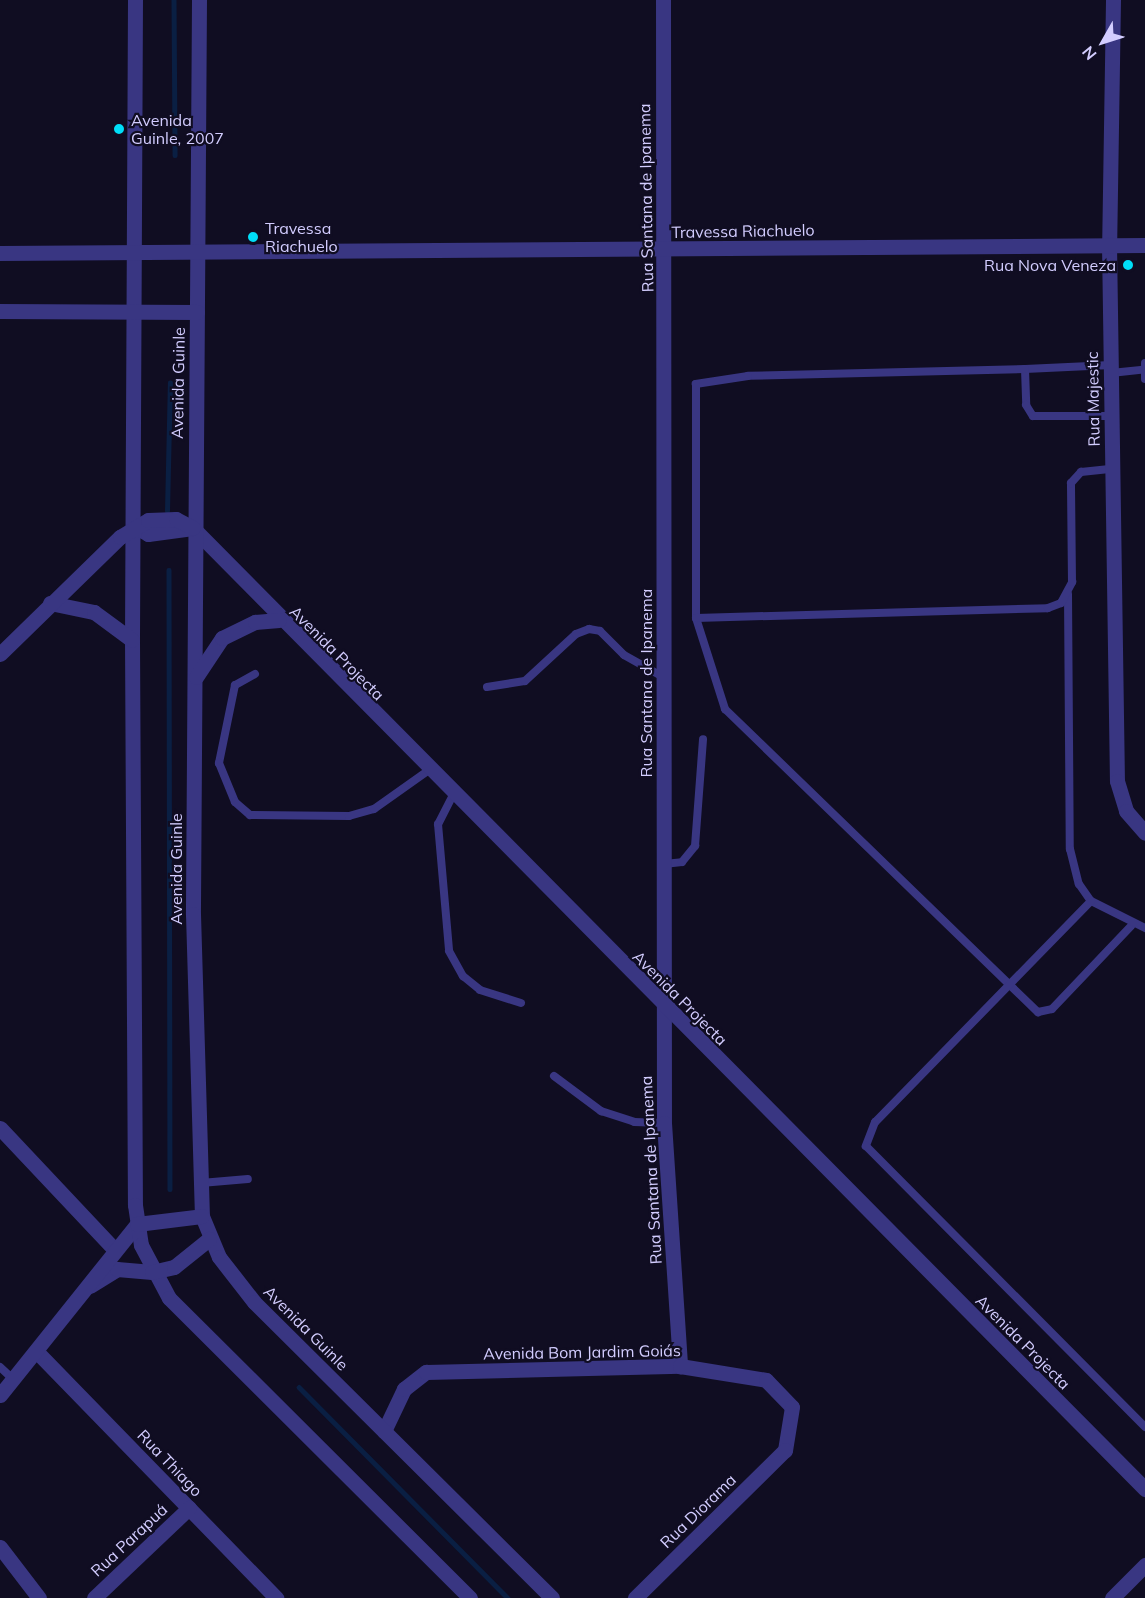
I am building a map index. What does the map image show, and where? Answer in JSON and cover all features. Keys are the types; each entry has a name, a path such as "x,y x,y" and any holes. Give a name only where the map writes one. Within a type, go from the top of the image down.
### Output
{"street":[{"path":"135,0 131,312 136,527 132,640 137,1224 152,1272 193,1324 470,1598"},
{"name":"Avenida Guinle","path":"199,0 198,251 193,528 196,677 193,914 199,1183 202,1216 209,1239 254,1302 552,1598"},
{"name":"Rua Santana de Ipanema","path":"663,0 664,1123 680,1366"},
{"name":"Rua Majestic","path":"1113,0 1110,244 1111,416 1120,797 1145,833"},
{"name":"Travessa Riachuelo","path":"0,253 1145,245"},
{"path":"0,311 197,312"},
{"path":"136,527 148,534 193,528"},
{"path":"0,654 104,548 136,527"},
{"name":"Avenida Projecta","path":"193,528 279,620 1145,1490"},
{"path":"50,603 94,612 132,640"},
{"path":"196,677 222,638 255,622 279,620"},
{"path":"0,1128 113,1248"},
{"path":"0,1395 38,1353 113,1248 137,1224 202,1216"},
{"path":"78,1295 117,1269 152,1272 174,1267 209,1239"},
{"name":"Rua Thiago","path":"38,1353 273,1597"},
{"name":"Avenida Bom Jardim Goiás","path":"384,1431 404,1389 426,1372 680,1366 766,1380 792,1407 785,1450"},
{"name":"Rua Diorama","path":"635,1598 785,1450"},
{"name":"Rua Parapuá","path":"94,1598 189,1508"},
{"path":"0,1546 39,1598"},
{"path":"1112,1598 1145,1564"}],"lane":[{"path":"1131,926 1045,1013 1008,988 725,709 696,618 696,384 748,376 1143,367 1145,379"},
{"path":"1025,369 1026,405 1033,416 1111,416"},
{"path":"1112,469 1081,472 1071,483 1068,594 1070,849 1078,884 1091,901 1131,926 1145,928"},
{"path":"696,618 966,613 1048,608 1068,594"},
{"path":"487,687 525,681 576,634 589,629 600,631 624,655 664,677"},
{"path":"255,674 235,685 219,763 235,802 250,815 349,816 374,809 429,770"},
{"path":"664,864 682,862 695,846 703,739"},
{"path":"453,795 438,824 449,951 463,976 480,990 521,1003"},
{"path":"1091,901 874,1122 866,1146 1145,1427"},
{"path":"554,1076 601,1111 634,1122 664,1123"},
{"path":"199,1183 248,1179"},
{"path":"0,1367 14,1380"}],"waterway":[{"path":"174,0 175,155"},
{"path":"167,511 170,383"},
{"path":"169,570 170,1189"},
{"path":"299,1387 508,1598"}],"place":[{"name":"Avenida Guinle, 2007","path":"119,129"},
{"name":"Travessa Riachuelo","path":"253,237"},
{"name":"Rua Nova Veneza","path":"1128,265"}]}
